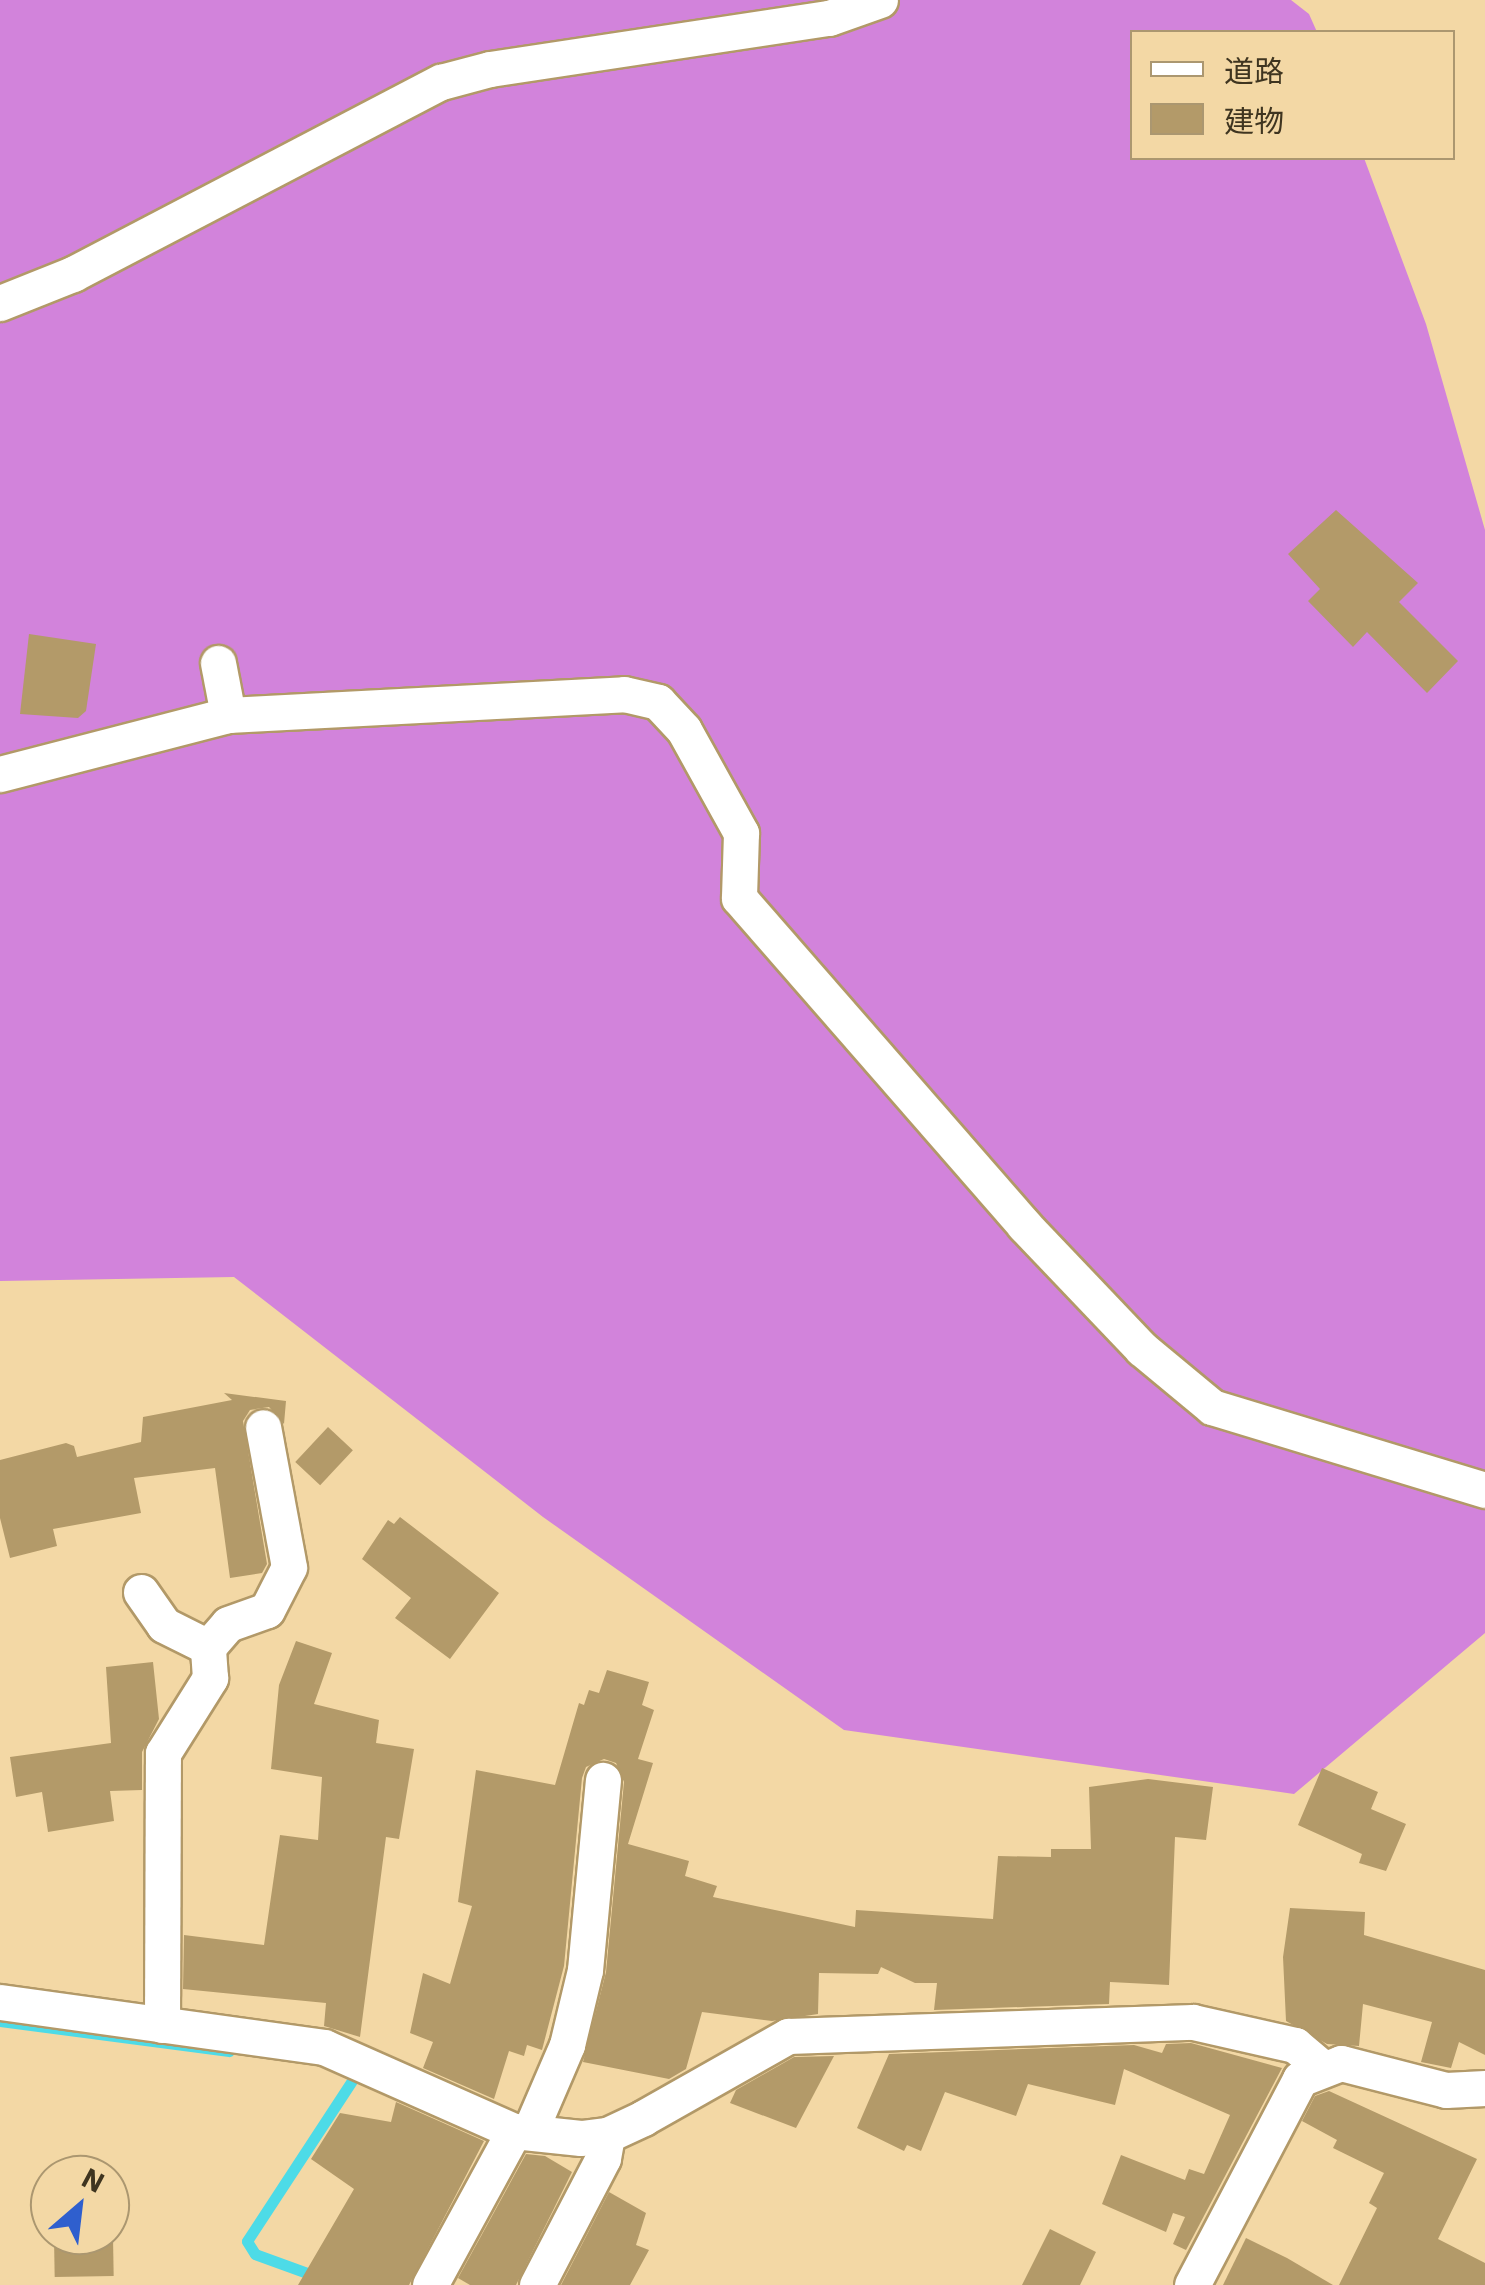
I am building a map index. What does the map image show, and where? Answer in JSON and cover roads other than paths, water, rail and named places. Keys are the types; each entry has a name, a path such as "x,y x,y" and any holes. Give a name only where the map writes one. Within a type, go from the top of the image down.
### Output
{"street":[{"path":"0,303 73,274 441,82 490,68 829,18 880,0"},
{"path":"218,663 228,714"},
{"path":"0,774 228,714 624,694 658,702 684,730 742,834 739,898 1024,1226 1142,1349 1212,1407 1485,1490"},
{"path":"162,2025 163,1752 210,1678 208,1647 228,1624 267,1610 290,1566 263,1427"},
{"path":"140,1592 164,1625 208,1647"},
{"path":"430,2285 522,2131 567,2045 585,1970 603,1780"},
{"path":"0,2002 324,2046 522,2131 607,2135 788,2036 1193,2022 1295,2045 1320,2066"},
{"path":"1192,2285 1300,2079 1320,2066 1342,2063 1446,2090 1485,2088"},
{"path":"537,2285 603,2158 607,2135"}],"waterway":[{"path":"0,2021 229,2051"},
{"path":"340,2285 255,2254 247,2241 355,2076 345,2071"}]}
